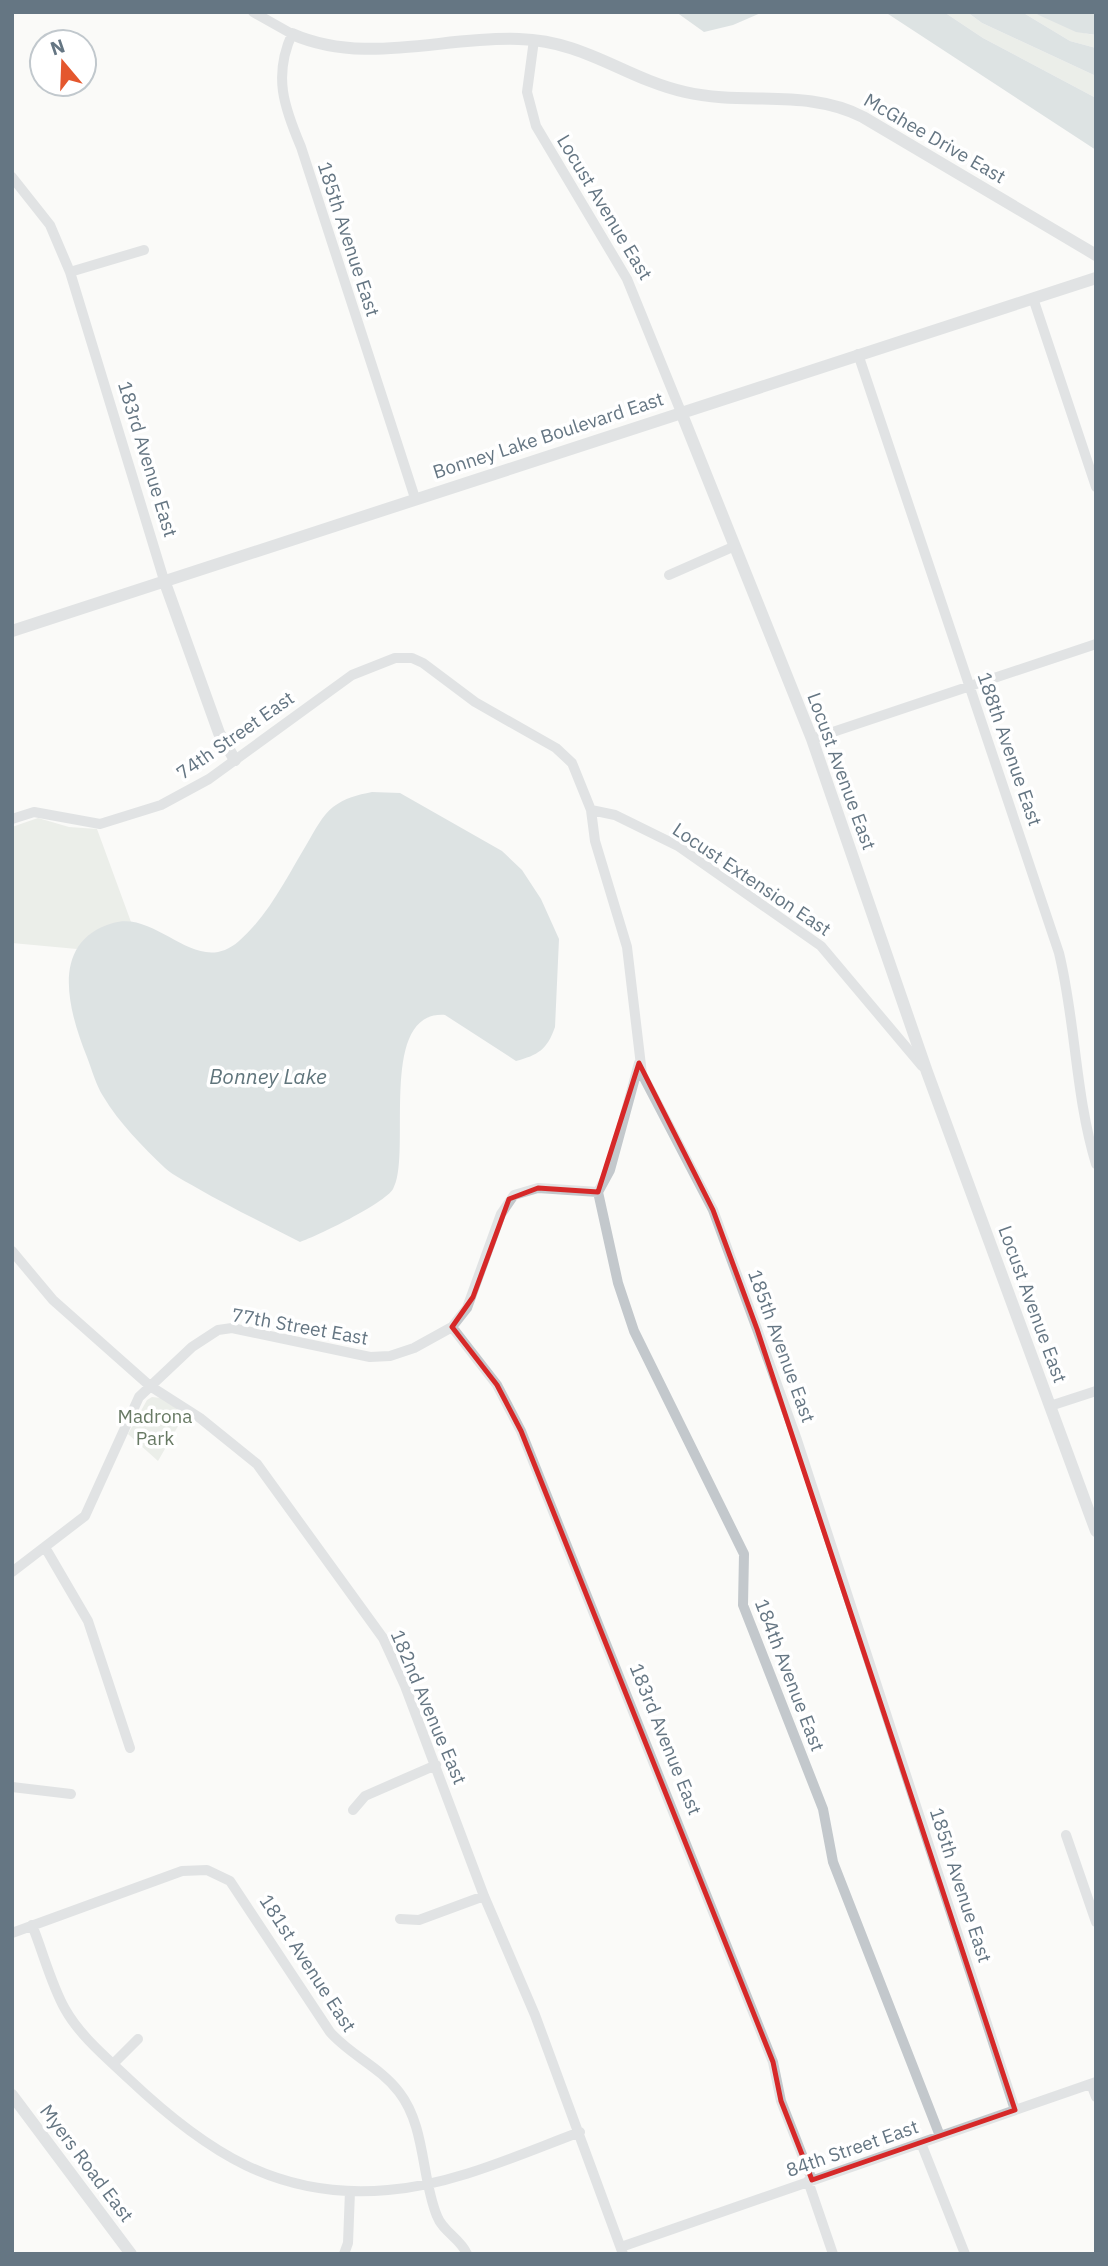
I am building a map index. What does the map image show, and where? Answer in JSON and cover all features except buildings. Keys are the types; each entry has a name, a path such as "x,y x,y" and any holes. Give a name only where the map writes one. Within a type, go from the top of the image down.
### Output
{"street":[{"path":"253,12 292,34"},
{"name":"McGhee Drive East","path":"292,34 316,44 340,49 385,49 491,38 534,40 581,49 684,92 810,100 851,111 1096,255"},
{"name":"185th Avenue East","path":"292,34 281,63 284,105 301,147 415,498"},
{"name":"Locust Avenue East","path":"534,40 527,92 536,126 627,279 812,738 927,1072 1096,1531"},
{"name":"183rd Avenue East","path":"12,177 43,213 70,272 164,580 219,733 235,760"},
{"path":"70,272 144,250"},
{"name":"Bonney Lake Boulevard East","path":"12,631 1096,278"},
{"path":"1033,298 1096,487"},
{"name":"188th Avenue East","path":"858,354 1059,953 1072,1017 1081,1102 1096,1164"},
{"path":"669,575 735,546"},
{"path":"812,738 1096,644"},
{"name":"74th Street East","path":"12,819 34,812 80,823 113,822 180,796 235,760 329,691 371,666 403,657 412,658 429,669"},
{"name":"185th Avenue East","path":"429,669 475,702 563,753 572,763 591,810 596,841 627,947 639,1063 713,1210 766,1354 1015,2110"},
{"name":"Locust Extension East","path":"591,810 615,815 678,846 821,946 927,1072"},
{"path":"598,1192 610,1170 639,1063"},
{"name":"77th Street East","path":"12,1572 46,1549 85,1516 131,1412 150,1386 192,1347 223,1329 381,1357 414,1348 452,1327 473,1297 500,1214 509,1199 519,1192 538,1188 598,1192"},
{"name":"184th Avenue East","path":"598,1192 627,1310 693,1455 744,1554 743,1605 823,1809 833,1862 940,2136"},
{"name":"182nd Avenue East","path":"12,1251 53,1300 150,1386 200,1418 257,1464 383,1638 436,1765 484,1896 580,2132 622,2250"},
{"name":"183rd Avenue East","path":"452,1327 498,1385 526,1442 773,2062 781,2101 833,2254"},
{"path":"1051,1406 1096,1391"},
{"path":"46,1549 88,1620 130,1748"},
{"path":"353,1810 365,1796 436,1765"},
{"path":"12,1787 71,1794"},
{"path":"1066,1835 1096,1922"},
{"name":"181st Avenue East","path":"33,1925 182,1871 214,1872 237,1887 336,2040 400,2093 412,2118 437,2217 467,2254"},
{"path":"400,1919 419,1920 484,1896"},
{"path":"12,1933 33,1925 66,2011 113,2064 167,2115 219,2154 277,2178 350,2191 403,2188 428,2184 580,2132"},
{"path":"113,2064 138,2039"},
{"path":"1094,2083 1096,2096"},
{"name":"84th Street East","path":"622,2250 810,2180 1094,2083"},
{"name":"Myers Road East","path":"12,2095 131,2254"},
{"path":"921,2143 965,2254"},
{"path":"344,2254 348,2243 350,2191"}],"highlighted area":[{"path":"639,1063 713,1210 757,1329 1015,2110 812,2180 781,2101 773,2062 521,1431 497,1385 452,1327 473,1297 509,1199 538,1188 598,1192"}],"green space":[{"path":"944,12 967,12 982,23 1096,76 1096,98 983,38"},
{"path":"1022,12 1041,15 1077,31 1096,35 1096,48 1070,41"},
{"path":"38,818 69,827 97,829 131,922 101,929 77,949 12,943 12,827"},
{"name":"Madrona Park","path":"152,1397 161,1398 185,1414 158,1461 128,1434 147,1400"}],"water":[{"path":"676,12 763,12 733,25 704,32"},
{"path":"885,12 944,12 983,38 1096,98 1096,150"},
{"path":"967,12 1022,12 1070,41 1096,48 1096,76 982,23"},
{"path":"1032,12 1096,12 1096,35 1076,32"},
{"name":"Bonney Lake","path":"372,792 400,793 502,851 522,870 541,899 559,939 555,1027 549,1041 541,1050 516,1061 445,1015 424,1020 411,1035 403,1059 400,1147 398,1172 393,1189 364,1211 300,1242 172,1174 124,1125 101,1092 80,1039 70,1000 71,962 79,946 92,932 113,923 130,922 146,926 192,949 223,951 239,941 260,919 329,811 347,799"}]}
